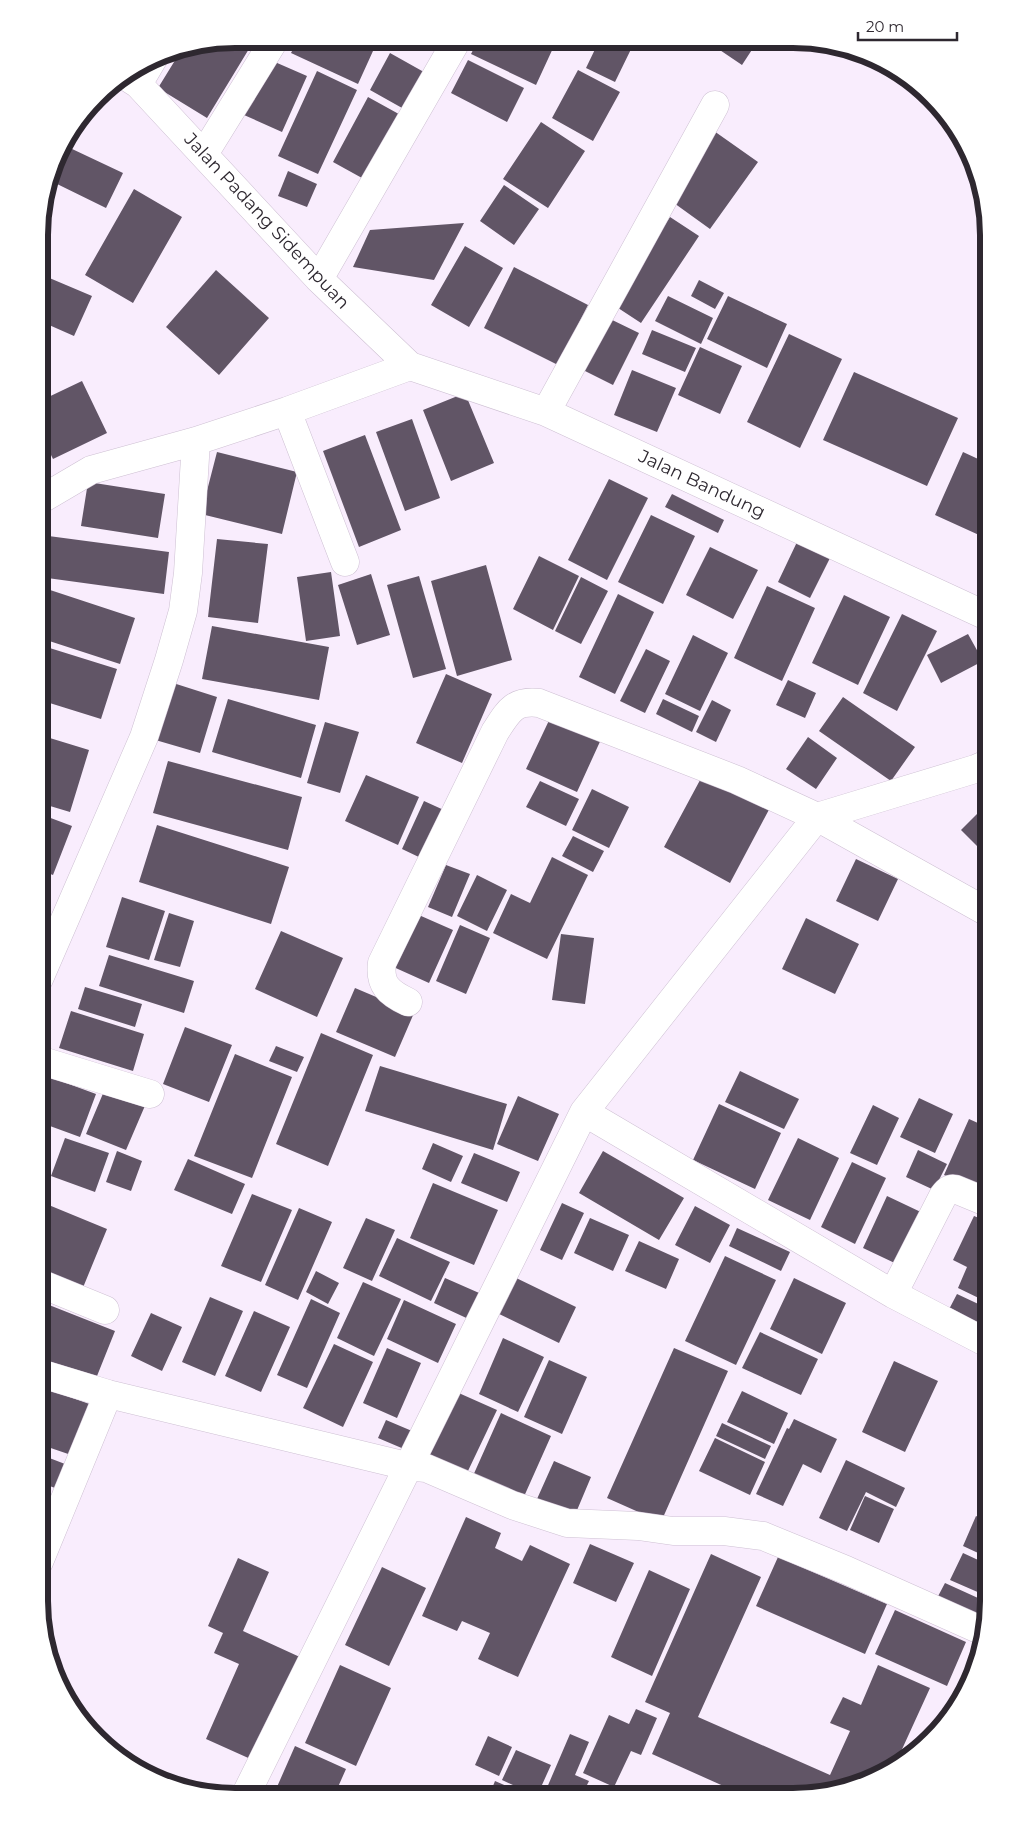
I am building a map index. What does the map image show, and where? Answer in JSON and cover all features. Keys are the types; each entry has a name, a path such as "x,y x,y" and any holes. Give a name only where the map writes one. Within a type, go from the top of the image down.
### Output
{"street":[{"path":"204,154 269,48"},
{"path":"319,279 452,48"},
{"name":"Jalan Padang Sidempuan","path":"131,80 204,154 319,279 410,366"},
{"path":"546,412 715,105"},
{"path":"48,495 91,470 196,441 287,411 410,366"},
{"name":"Jalan Bandung","path":"410,366 546,412 980,613"},
{"path":"287,411 345,562"},
{"path":"48,960 144,736 169,660 182,612 188,573 196,441"},
{"path":"408,1002 397,996 383,982 380,974 382,963 495,732 509,710 525,701 539,703 728,776 817,817 980,908"},
{"path":"249,1788 584,1112 817,817 980,768"},
{"path":"48,1063 150,1094"},
{"path":"584,1112 894,1294 980,1339"},
{"path":"894,1294 947,1191 955,1189 980,1200"},
{"path":"48,1287 105,1310"},
{"path":"48,1376 108,1394 408,1466 426,1468 512,1505 567,1523 638,1526 673,1531 724,1531 763,1536 846,1570 978,1629"},
{"path":"48,1540 108,1394"}],"building":[{"path":"250,48 207,118 158,88 178,56 210,49"},
{"path":"294,48 374,48 358,84 291,53"},
{"path":"474,48 553,48 536,85 471,54"},
{"path":"596,48 632,48 615,82 586,68"},
{"path":"717,48 753,48 742,65"},
{"path":"390,53 431,76 411,113 370,90"},
{"path":"268,59 307,76 282,132 244,115"},
{"path":"468,60 524,88 507,122 451,93"},
{"path":"578,70 620,92 593,141 552,118"},
{"path":"317,71 357,90 318,174 278,156"},
{"path":"368,97 406,118 371,183 333,162"},
{"path":"541,122 585,151 548,208 503,179"},
{"path":"714,131 758,162 710,229 667,198"},
{"path":"70,148 123,173 106,208 55,183 57,174"},
{"path":"288,171 317,184 307,207 278,196"},
{"path":"504,185 539,209 514,245 480,221"},
{"path":"134,189 182,217 133,303 85,275"},
{"path":"670,217 699,236 641,323 612,304"},
{"path":"464,223 434,280 353,267 370,230"},
{"path":"465,246 503,268 469,327 431,305"},
{"path":"514,267 588,305 558,365 484,328"},
{"path":"216,270 269,318 219,375 166,327"},
{"path":"48,277 92,296 74,336 48,325"},
{"path":"699,280 724,293 715,309 691,296"},
{"path":"668,296 713,318 701,344 655,321"},
{"path":"728,296 787,324 767,368 707,339"},
{"path":"604,316 639,333 613,385 579,368"},
{"path":"652,330 696,348 685,372 642,354"},
{"path":"789,334 842,359 800,448 747,422"},
{"path":"700,347 742,366 720,414 678,395"},
{"path":"632,370 676,388 657,432 614,415"},
{"path":"854,372 958,418 927,486 823,440"},
{"path":"82,381 107,433 53,459 48,449 48,397"},
{"path":"465,393 494,463 451,481 423,410"},
{"path":"412,419 440,498 405,511 376,432"},
{"path":"365,435 401,530 359,547 323,451"},
{"path":"217,452 297,472 282,534 201,514"},
{"path":"963,452 980,460 979,535 935,515"},
{"path":"609,479 648,498 607,580 568,560"},
{"path":"88,482 165,494 158,538 81,526"},
{"path":"672,494 724,520 718,533 665,507"},
{"path":"651,515 695,536 663,604 618,582"},
{"path":"48,536 169,552 164,594 48,578"},
{"path":"217,539 268,544 258,623 208,617"},
{"path":"797,542 830,558 810,598 778,582"},
{"path":"710,547 758,570 733,619 686,595"},
{"path":"539,556 579,576 553,630 513,609"},
{"path":"486,565 512,660 457,676 431,581"},
{"path":"331,572 340,636 306,641 297,577"},
{"path":"371,574 390,635 357,645 338,585"},
{"path":"419,576 446,669 413,678 387,585"},
{"path":"581,577 608,591 581,644 555,631"},
{"path":"767,586 815,608 782,681 734,658"},
{"path":"48,589 135,618 120,664 48,641"},
{"path":"618,594 654,612 615,694 579,677"},
{"path":"844,595 890,617 858,685 812,663"},
{"path":"902,614 937,631 897,711 863,693"},
{"path":"212,626 329,647 319,700 202,679"},
{"path":"968,634 980,656 980,663 941,683 927,655"},
{"path":"693,635 728,653 700,711 665,694"},
{"path":"48,647 117,669 101,719 48,702"},
{"path":"646,649 670,661 645,713 620,701"},
{"path":"446,674 492,694 462,763 416,743"},
{"path":"788,680 816,693 805,718 776,705"},
{"path":"170,682 217,697 200,753 152,739"},
{"path":"843,697 915,747 891,781 819,731"},
{"path":"228,699 316,725 301,778 212,752"},
{"path":"663,699 699,716 692,732 656,714"},
{"path":"712,700 731,710 716,742 696,732"},
{"path":"553,712 603,735 577,792 526,769"},
{"path":"325,722 359,732 340,793 307,783"},
{"path":"48,737 89,750 70,812 48,805"},
{"path":"808,737 837,758 816,789 786,769"},
{"path":"168,761 302,797 288,850 153,813"},
{"path":"706,769 772,804 730,883 664,847"},
{"path":"366,775 419,797 398,845 345,821"},
{"path":"540,781 579,799 566,826 526,807"},
{"path":"592,789 629,807 609,848 572,830"},
{"path":"424,801 446,811 423,859 402,849"},
{"path":"980,811 980,849 961,830"},
{"path":"48,817 72,826 53,875 48,873"},
{"path":"157,825 289,867 271,924 139,882"},
{"path":"573,836 604,851 593,872 562,856"},
{"path":"552,857 588,875 547,959 493,933 511,894 530,903"},
{"path":"856,859 898,879 878,921 836,901"},
{"path":"446,865 470,874 452,917 428,907"},
{"path":"477,875 507,890 487,931 457,916"},
{"path":"122,897 165,911 149,960 106,947"},
{"path":"412,912 453,930 429,983 389,965"},
{"path":"169,913 194,921 180,967 154,960"},
{"path":"806,918 859,944 835,994 782,969"},
{"path":"460,925 490,938 466,994 436,981"},
{"path":"281,931 343,958 317,1017 255,989"},
{"path":"561,934 594,938 585,1004 552,1000"},
{"path":"109,955 194,981 184,1013 99,986"},
{"path":"85,987 142,1004 135,1027 78,1009"},
{"path":"355,988 414,1013 395,1057 336,1032"},
{"path":"71,1011 144,1034 133,1071 59,1048"},
{"path":"185,1027 232,1045 209,1102 163,1084"},
{"path":"321,1033 373,1055 328,1166 276,1144"},
{"path":"276,1046 304,1057 297,1072 269,1061"},
{"path":"235,1054 292,1077 252,1178 194,1156"},
{"path":"380,1066 507,1104 493,1150 365,1111"},
{"path":"740,1071 799,1099 784,1129 725,1102"},
{"path":"48,1076 96,1094 80,1137 48,1125"},
{"path":"107,1084 147,1101 126,1150 86,1134"},
{"path":"518,1096 559,1114 538,1161 497,1144"},
{"path":"919,1098 953,1114 935,1153 900,1137"},
{"path":"719,1104 781,1133 755,1189 693,1160"},
{"path":"873,1105 899,1118 877,1165 850,1153"},
{"path":"969,1119 980,1124 980,1191 944,1175"},
{"path":"65,1138 109,1153 95,1192 51,1176"},
{"path":"798,1138 839,1158 810,1220 768,1200"},
{"path":"433,1143 463,1156 451,1182 422,1169"},
{"path":"918,1150 947,1164 934,1190 906,1177"},
{"path":"117,1151 142,1161 131,1191 106,1182"},
{"path":"603,1151 684,1198 659,1240 579,1193"},
{"path":"474,1153 520,1172 507,1202 461,1183"},
{"path":"188,1159 245,1184 232,1214 174,1190"},
{"path":"852,1162 886,1178 855,1244 821,1227"},
{"path":"433,1183 498,1210 474,1265 410,1238"},
{"path":"252,1194 292,1210 261,1282 221,1266"},
{"path":"887,1196 925,1214 901,1266 863,1248"},
{"path":"562,1203 584,1213 562,1260 540,1250"},
{"path":"48,1205 107,1229 82,1290 48,1276"},
{"path":"695,1206 730,1225 710,1263 675,1245"},
{"path":"299,1208 332,1222 298,1300 265,1285"},
{"path":"974,1216 980,1218 980,1299 958,1288 967,1267 953,1260"},
{"path":"366,1218 395,1230 372,1281 343,1268"},
{"path":"590,1218 629,1235 613,1271 574,1253"},
{"path":"737,1228 790,1252 781,1271 729,1246"},
{"path":"397,1238 450,1262 431,1301 379,1276"},
{"path":"639,1241 679,1259 666,1289 625,1271"},
{"path":"725,1256 776,1280 736,1365 685,1341"},
{"path":"316,1271 339,1283 328,1304 306,1292"},
{"path":"510,1275 576,1307 559,1343 493,1311"},
{"path":"445,1278 486,1296 475,1322 434,1303"},
{"path":"794,1278 846,1303 822,1354 770,1329"},
{"path":"363,1282 401,1299 374,1356 337,1338"},
{"path":"957,1294 980,1305 980,1331 945,1317"},
{"path":"210,1297 243,1311 215,1376 182,1362"},
{"path":"311,1299 340,1313 307,1388 277,1375"},
{"path":"404,1300 456,1324 438,1363 387,1339"},
{"path":"48,1305 115,1331 93,1386 48,1368"},
{"path":"254,1311 290,1327 261,1392 225,1376"},
{"path":"151,1313 182,1327 162,1371 131,1356"},
{"path":"760,1332 818,1359 801,1395 742,1368"},
{"path":"503,1338 544,1357 518,1412 479,1394"},
{"path":"334,1344 373,1362 343,1427 303,1408"},
{"path":"387,1348 421,1363 397,1418 363,1403"},
{"path":"674,1348 728,1371 661,1522 607,1498"},
{"path":"549,1360 587,1377 562,1434 524,1417"},
{"path":"894,1361 938,1381 905,1452 862,1432"},
{"path":"48,1389 95,1406 77,1457 48,1447"},
{"path":"452,1390 497,1410 467,1473 422,1453"},
{"path":"742,1391 788,1413 774,1444 727,1422"},
{"path":"501,1413 551,1436 522,1501 472,1478"},
{"path":"794,1419 837,1439 821,1473 803,1464 783,1506 756,1494 787,1428 789,1429"},
{"path":"386,1420 412,1431 404,1449 378,1438"},
{"path":"722,1423 771,1446 765,1459 716,1436"},
{"path":"715,1438 765,1462 750,1495 699,1471"},
{"path":"48,1457 65,1464 55,1488 48,1485"},
{"path":"846,1460 905,1488 896,1507 866,1492 847,1531 819,1518"},
{"path":"554,1461 591,1477 575,1515 537,1499"},
{"path":"865,1496 894,1509 879,1543 850,1530"},
{"path":"976,1516 980,1518 980,1554 963,1546"},
{"path":"466,1517 501,1533 495,1548 522,1561 530,1545 570,1564 518,1677 478,1659 490,1633 462,1621 457,1631 422,1616"},
{"path":"590,1544 634,1563 616,1602 573,1583"},
{"path":"963,1553 980,1561 980,1593 950,1580"},
{"path":"711,1554 761,1577 698,1717 830,1775 850,1731 830,1723 843,1697 861,1705 878,1665 930,1688 899,1756 854,1779 806,1788 728,1788 652,1754 670,1713 645,1702"},
{"path":"778,1557 887,1604 865,1654 756,1606"},
{"path":"238,1558 269,1572 243,1631 302,1658 255,1761 206,1739 239,1664 214,1653 223,1633 208,1626"},
{"path":"382,1567 426,1588 389,1666 345,1645"},
{"path":"649,1570 690,1589 652,1676 611,1657"},
{"path":"945,1583 980,1599 979,1622 935,1602"},
{"path":"895,1610 966,1642 947,1686 875,1654"},
{"path":"340,1665 391,1688 356,1766 305,1743"},
{"path":"636,1709 657,1718 641,1755 631,1751 614,1787 583,1773 609,1715 629,1724"},
{"path":"570,1734 589,1742 575,1775 589,1781 586,1788 547,1788"},
{"path":"488,1736 512,1747 499,1776 475,1765"},
{"path":"295,1746 346,1769 338,1788 277,1788"},
{"path":"516,1750 551,1765 541,1788 520,1788 502,1780"},
{"path":"495,1781 511,1788 492,1788"}]}
